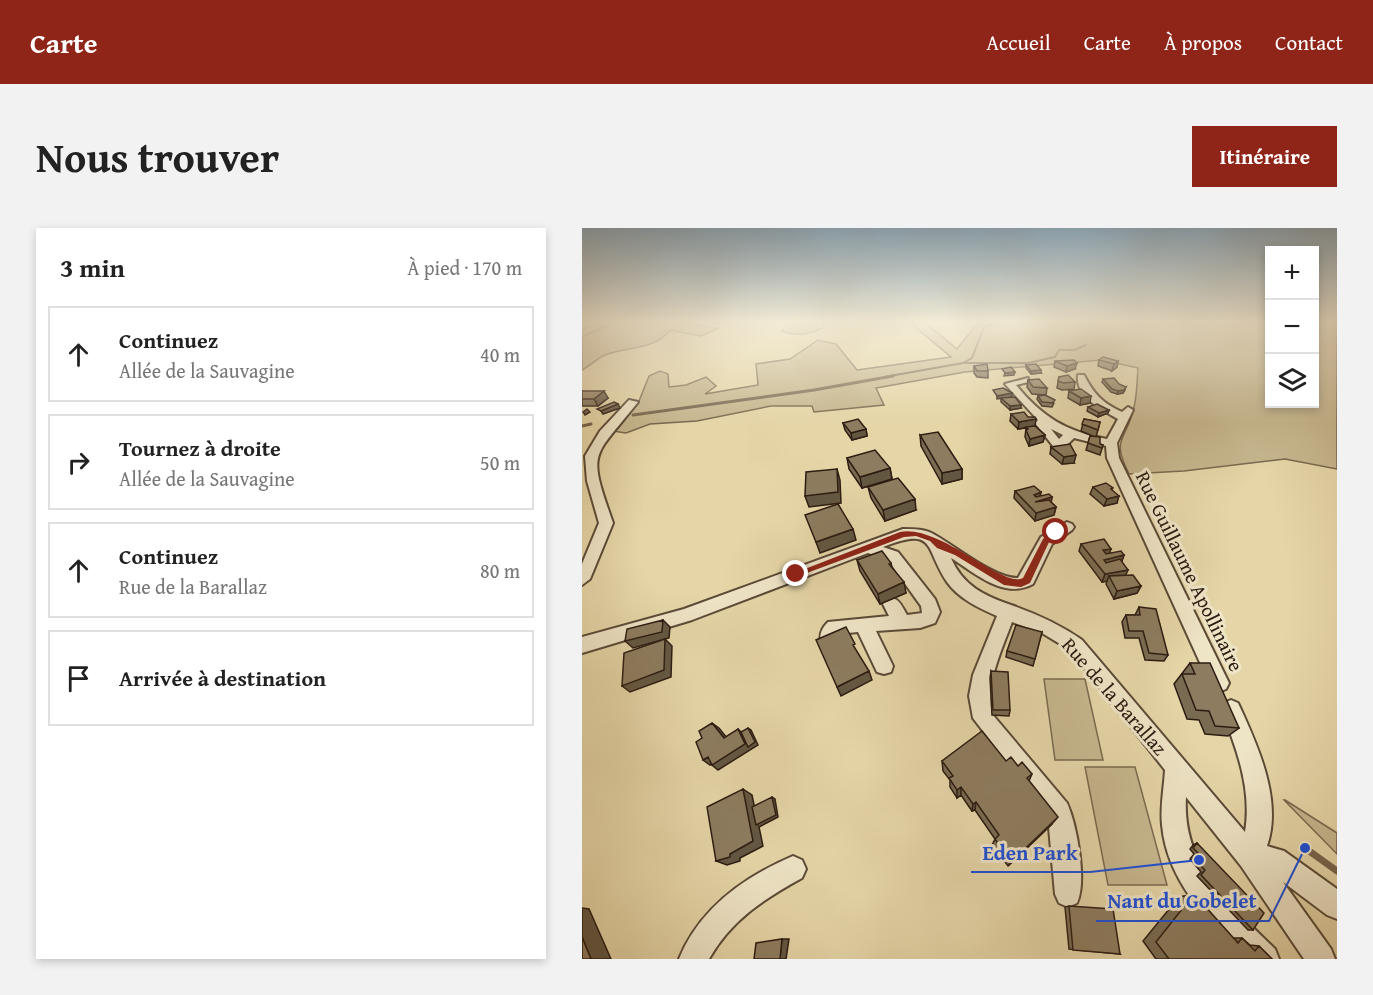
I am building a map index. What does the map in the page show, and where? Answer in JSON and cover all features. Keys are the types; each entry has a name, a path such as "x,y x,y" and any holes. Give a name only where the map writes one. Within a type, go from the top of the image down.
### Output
{"street":[{"path":"1025,380 1010,384 1039,417 1040,423 1057,444 1063,444 1065,438 1070,436 1111,443 1127,414 1100,405 1086,393 1081,377"},
{"path":"582,579 597,549 606,523 585,472 588,450 633,402"},
{"name":"Rue Guillaume Apollinaire","path":"1111,443 1118,472 1160,554 1235,719 1251,768 1259,812 1257,843 1250,857"},
{"path":"582,645 686,615 903,534 917,533 933,538 940,546 958,553 1007,583 1021,584 1027,580 1046,541 1067,527"},
{"name":"Rue de la Barallaz","path":"940,546 951,574 959,586 988,604 1046,625 1076,645 1250,857 1321,959"},
{"path":"829,643 829,632 834,627 920,621 929,618 931,612 928,604 893,556 868,547"},
{"path":"891,603 902,622"},
{"path":"1008,611 983,675 979,696 983,718 1059,812 1064,835 1068,894"},
{"path":"863,624 884,666"},
{"path":"1176,767 1174,831 1184,863 1200,892 1265,959"},
{"path":"1250,857 1275,860 1337,905"},
{"path":"693,959 723,912 757,887 793,869"}],"shaded area":[{"path":"582,355 605,355 599,358 582,370"},
{"path":"796,355 845,355 857,370 951,357 949,355 1265,355 1265,408 1319,408 1319,355 1337,355 1337,469 1285,459 1184,471 1129,474 1123,462 1120,445 1134,407 1138,368 1102,360 965,372 876,388 884,405 814,412 812,406 771,406 697,421 650,424 626,433 606,430 639,401 649,376 660,371 668,374 669,387 686,385 706,377 716,386 705,394 758,385 756,364 790,359"},
{"path":"1044,679 1085,679 1103,760 1055,760"},
{"path":"1085,767 1135,767 1167,885 1108,885"},
{"path":"1284,800 1337,833 1337,854"}],"building":[{"path":"1103,357 1118,361 1114,364 1099,360"},
{"path":"1074,360 1077,363 1067,366 1055,361"},
{"path":"987,364 988,371 977,371 974,366"},
{"path":"1036,364 1041,370 1031,371 1026,365"},
{"path":"1011,367 1015,372 1005,373 1002,369"},
{"path":"1068,375 1075,382 1058,381 1059,377"},
{"path":"1114,378 1126,387 1124,390 1112,389 1103,379"},
{"path":"1039,379 1047,388 1033,387 1028,380"},
{"path":"1003,388 1012,393 997,396 993,390"},
{"path":"1081,389 1091,396 1081,398 1069,391"},
{"path":"582,391 604,391 594,399 582,399"},
{"path":"1045,395 1055,400 1052,403 1042,402 1038,396"},
{"path":"1015,397 1021,405 1010,406 1001,398"},
{"path":"614,402 618,404 601,411 597,409"},
{"path":"1097,404 1109,410 1099,413 1088,407"},
{"path":"1024,412 1028,417 1036,419 1019,422 1011,414"},
{"path":"858,419 866,429 851,433 843,423"},
{"path":"1084,419 1100,422 1098,430 1082,424"},
{"path":"1035,426 1045,435 1030,439 1026,427"},
{"path":"938,432 962,469 942,473 920,435"},
{"path":"1090,436 1100,437 1102,448 1088,443"},
{"path":"1070,444 1076,455 1064,457 1051,447"},
{"path":"875,450 890,468 860,477 847,458"},
{"path":"837,469 838,492 805,496 806,472"},
{"path":"898,478 915,499 883,510 868,487"},
{"path":"1106,483 1119,496 1107,499 1093,487"},
{"path":"1034,486 1041,492 1034,495 1036,497 1049,494 1052,497 1035,502 1049,500 1056,507 1036,513 1015,491"},
{"path":"838,504 853,529 816,542 805,515"},
{"path":"1104,539 1111,549 1103,550 1106,554 1121,551 1124,555 1104,560 1106,563 1120,559 1128,570 1105,574 1081,544"},
{"path":"882,551 891,563 889,564 904,582 878,594 857,560"},
{"path":"1133,575 1141,586 1117,591 1109,576"},
{"path":"1139,607 1156,609 1168,655 1149,653 1143,631 1129,631 1126,615 1140,615"},
{"path":"663,620 662,632 625,641 627,629"},
{"path":"1016,625 1042,632 1035,659 1007,651"},
{"path":"846,627 855,644 853,645 869,671 837,687 816,640"},
{"path":"665,639 664,670 622,686 624,653"},
{"path":"1190,663 1210,663 1239,728 1215,726 1209,711 1196,710 1182,674 1195,674"},
{"path":"991,671 1008,672 1010,710 993,710"},
{"path":"712,723 724,738 738,729 745,744 712,765 708,757 703,760 696,742 702,738 699,731"},
{"path":"748,728 755,742 748,747 741,732"},
{"path":"982,731 1006,761 1011,757 1018,766 1022,762 1032,774 1027,778 1058,817 1011,862 995,839 999,835 976,802 973,804 961,787 957,790 949,778 953,776 942,761"},
{"path":"743,789 753,841 730,854 730,857 716,861 707,807"},
{"path":"772,797 776,815 756,825 752,807"},
{"path":"1197,843 1264,913 1253,930 1201,875 1205,870 1193,858 1198,853 1193,848"},
{"path":"1194,894 1238,943 1242,938 1255,951 1259,946 1272,959 1169,959 1156,942"},
{"path":"1069,906 1113,909 1120,954 1073,950"},
{"path":"582,937 591,959 582,959"},
{"path":"782,939 780,959 754,959 756,943"}],"waterway":[{"path":"884,377 963,363 973,355"},
{"path":"965,363 1028,363 1056,355"},
{"path":"633,415 814,390 893,376"},
{"path":"582,426 591,424"},
{"path":"1305,848 1337,871"}],"place":[{"name":"Nant du Gobelet","path":"1305,848"},
{"name":"Eden Park","path":"1199,860"}],"route":[{"path":"796,574 903,534 917,533 933,538 940,546 958,553 1007,583 1021,584 1027,580 1037,555 1046,541 1056,532"}]}
